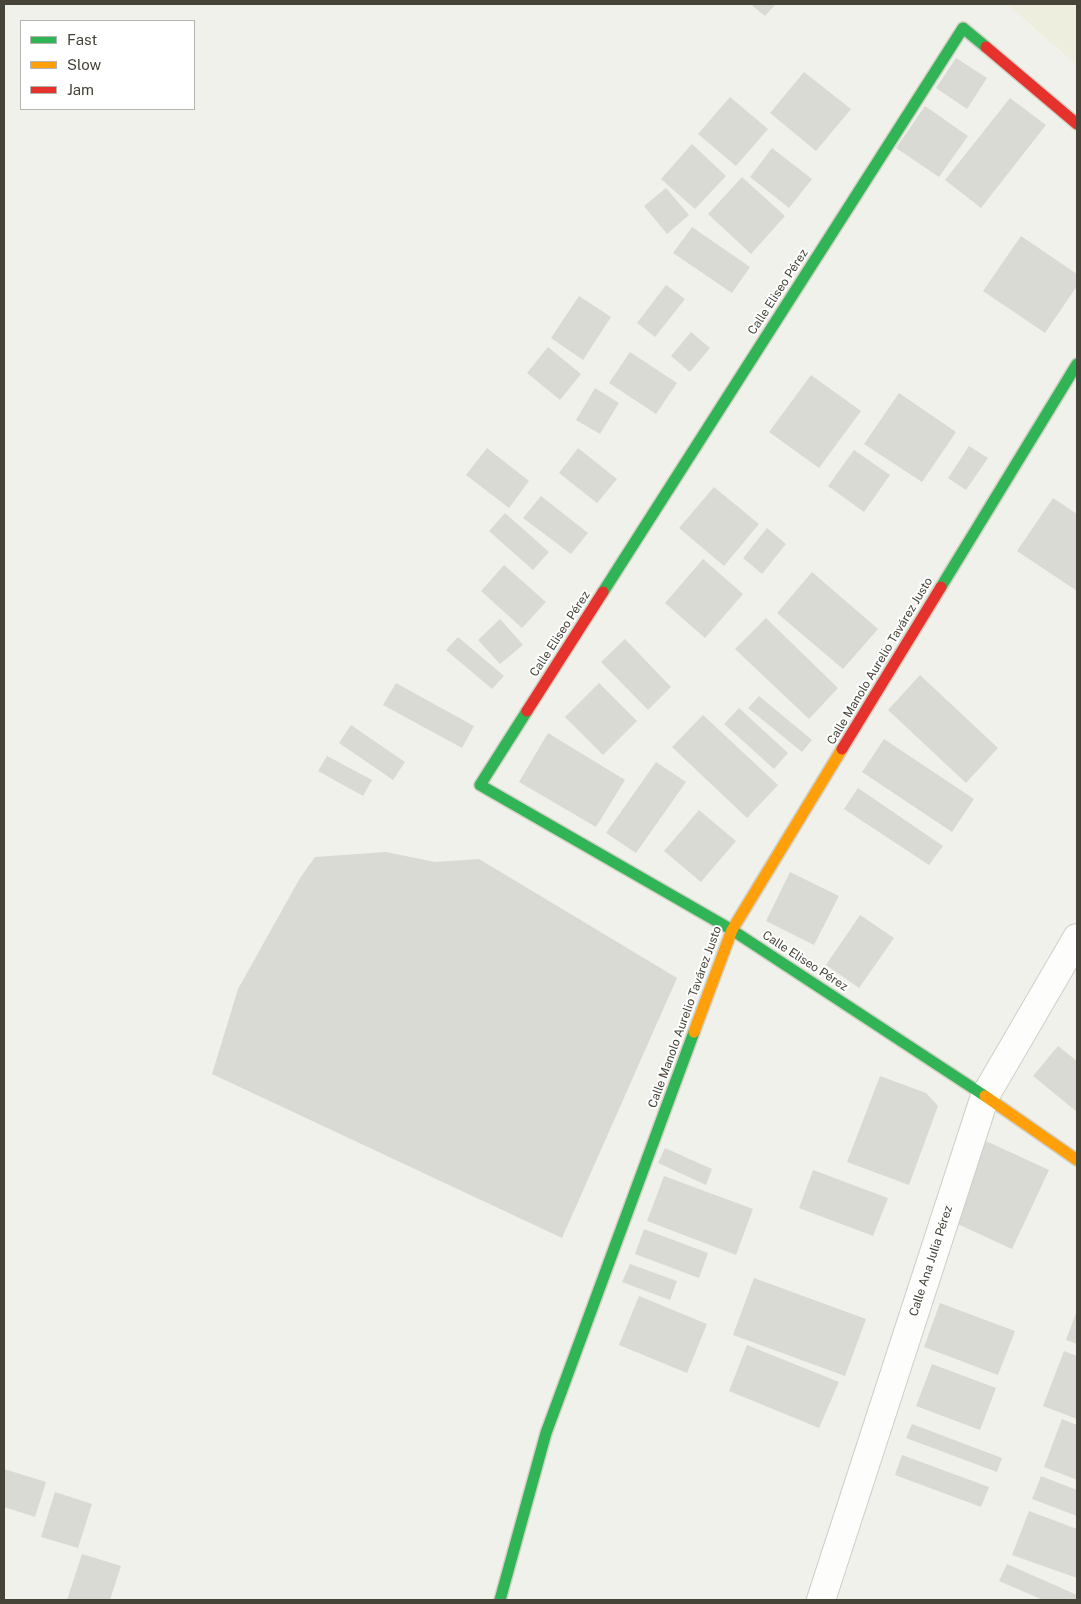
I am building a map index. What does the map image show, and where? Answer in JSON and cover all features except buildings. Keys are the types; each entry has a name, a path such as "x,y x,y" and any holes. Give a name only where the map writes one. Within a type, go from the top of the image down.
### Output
{"street":[{"name":"Calle Eliseo Pérez","path":"1077,124 963,28 480,785 732,930 985,1096 1077,1160"},
{"name":"Calle Manolo Aurelio Tavárez Justo","path":"500,1600 546,1433 732,930 1077,364"},
{"name":"Calle Ana Julia Pérez","path":"821,1600 985,1096 1077,938"}],"shaded area":[{"path":"1007,4 1077,4 1077,65"}],"traffic: fast":[{"path":"603,592 963,28 986,47"},
{"path":"941,587 1077,364"},
{"path":"527,711 480,785 732,930 985,1096"},
{"path":"500,1600 546,1433 694,1032"}],"traffic: slow":[{"path":"694,1032 732,930 842,749"},
{"path":"985,1096 1077,1160"}],"traffic: jam":[{"path":"986,47 1077,124"},
{"path":"842,749 941,587"},
{"path":"527,711 603,592"}]}
